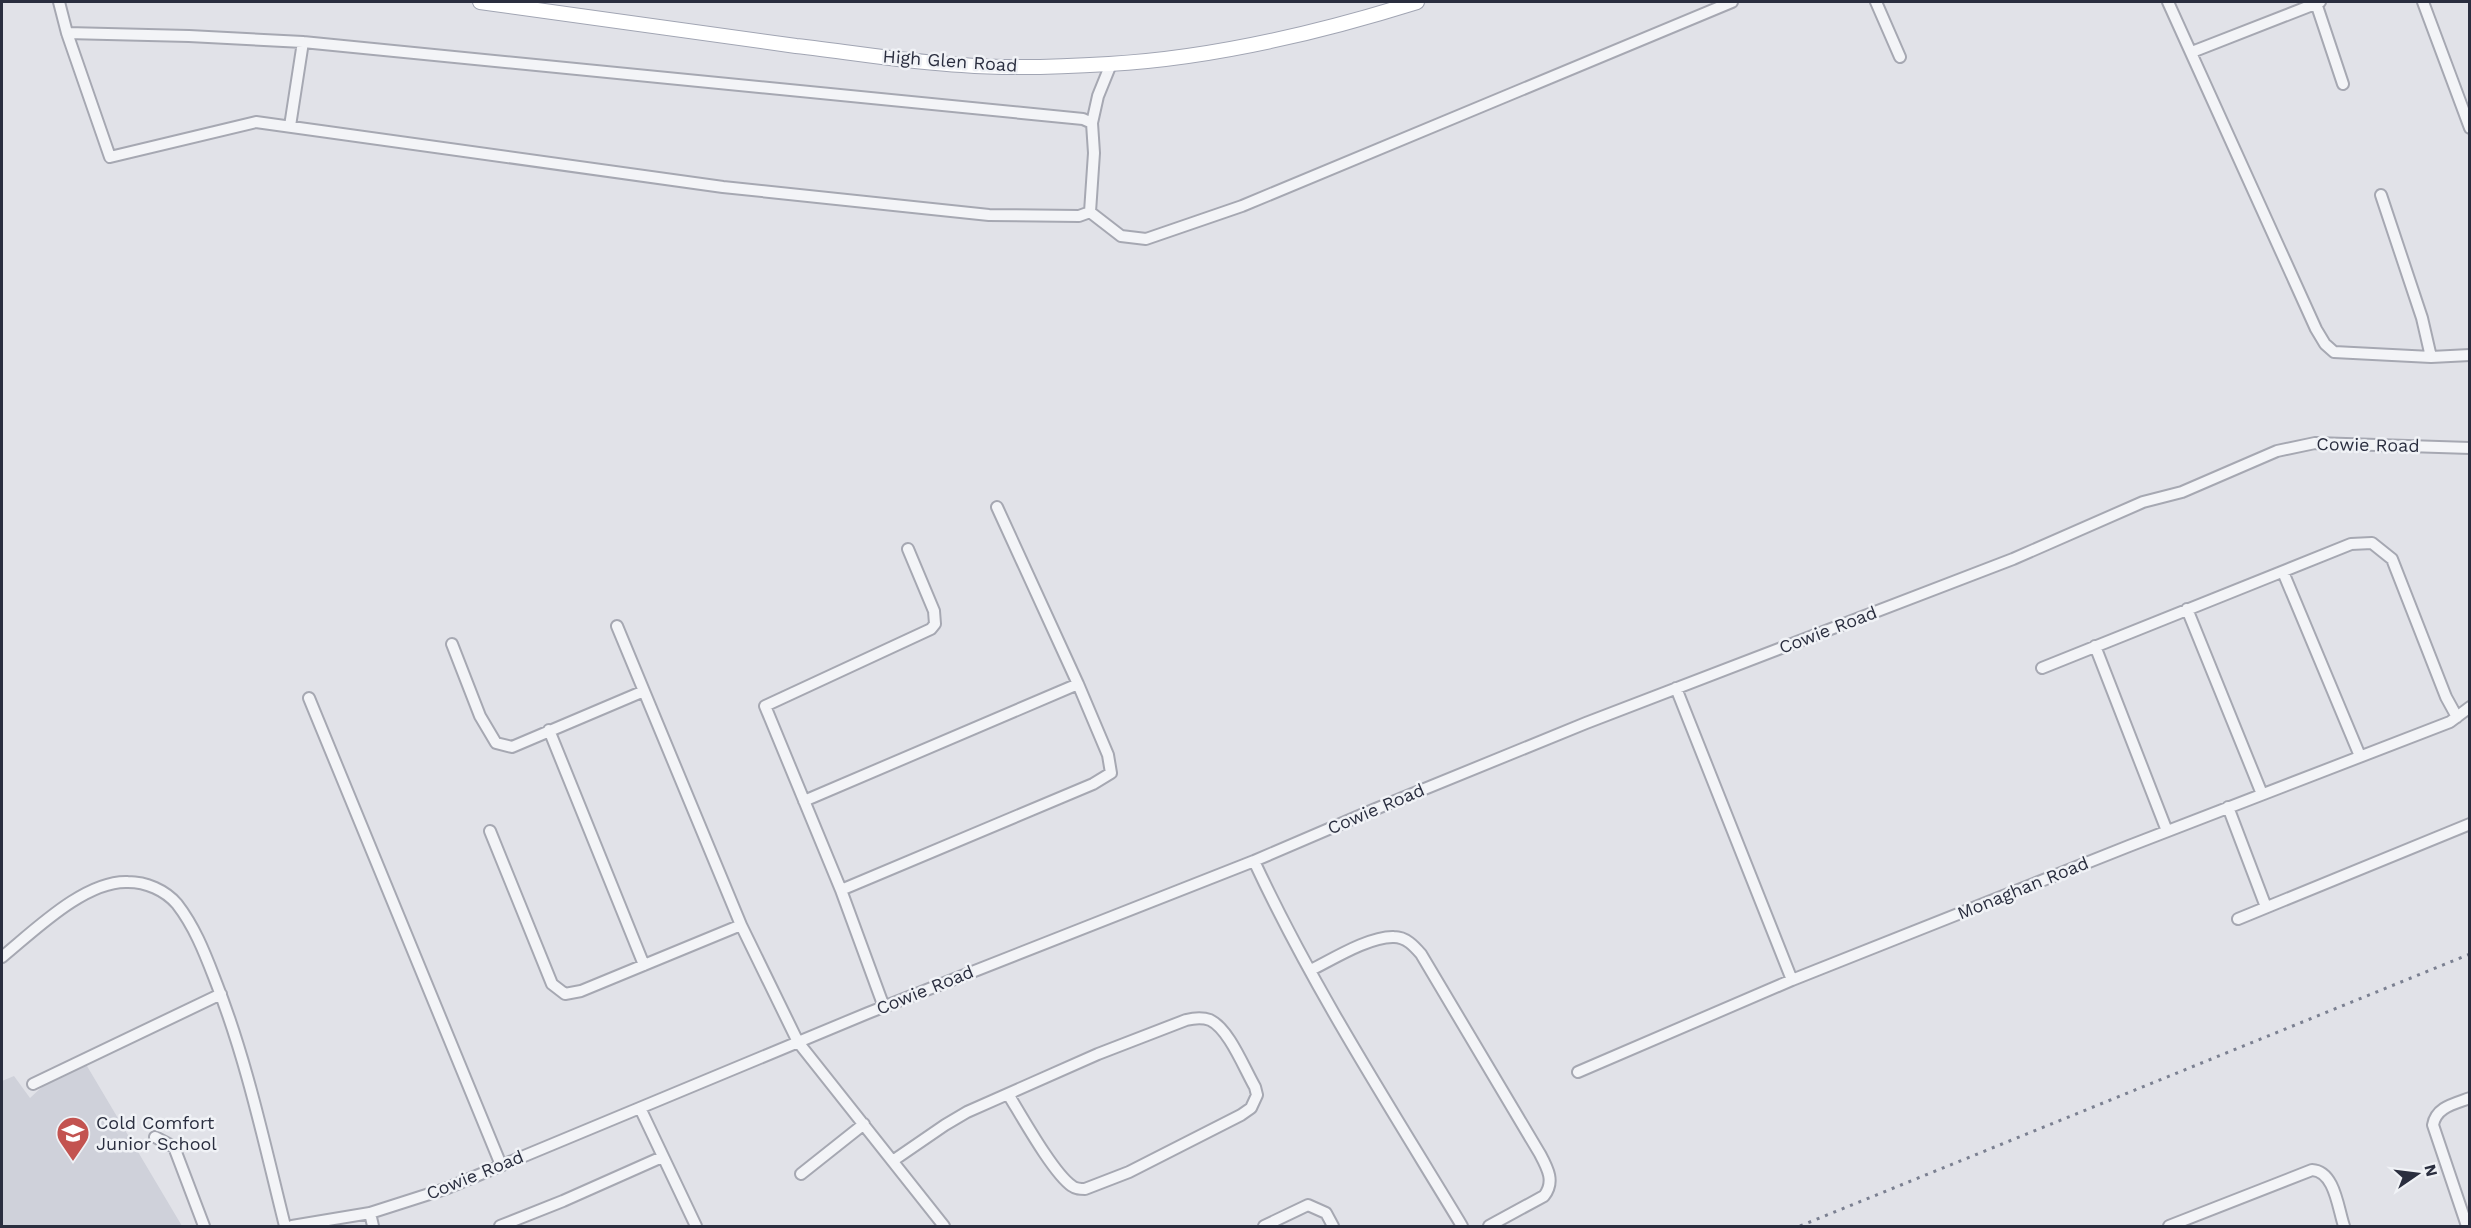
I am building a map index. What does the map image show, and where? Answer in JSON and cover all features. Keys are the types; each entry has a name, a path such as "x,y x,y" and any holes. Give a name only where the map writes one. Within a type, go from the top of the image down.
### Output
{"main road":[{"name":"High Glen Road","path":"480,2 669,30 911,61 1008,66 1111,64 1182,56 1296,36 1417,2"}],"street":[{"path":"59,2 67,33 110,158 256,122 723,187 989,215 1079,216 1090,212"},
{"path":"1090,212 1121,236 1146,239 1242,206 1732,2"},
{"path":"1876,2 1900,57"},
{"path":"2168,2 2325,344 2334,352 2431,357 2469,355"},
{"path":"2192,52 2318,2 2343,84"},
{"path":"2423,2 2469,129"},
{"path":"67,33 303,42 1083,120 1092,123"},
{"path":"290,126 303,42"},
{"path":"1090,212 1094,153 1092,123 1098,96 1111,64"},
{"path":"2381,195 2422,318 2431,357"},
{"name":"Cowie Road","path":"292,1227 370,1213 445,1189 884,1007 1254,861 1372,810 1676,688 2013,560 2143,502 2182,492 2277,451 2316,443 2469,448"},
{"path":"841,890 1093,784 1111,773 1108,755 1078,684 997,507"},
{"path":"2042,668 2351,544 2372,543 2392,559 2446,697 2457,717"},
{"path":"884,1007 841,890 765,706 931,629 935,624 934,611 908,549"},
{"path":"2283,572 2360,756"},
{"path":"2187,609 2262,794"},
{"path":"617,626 741,925 798,1042 894,1160 944,1227"},
{"path":"452,644 480,716 496,743 512,747 645,692"},
{"path":"2095,646 2167,831"},
{"path":"804,801 1078,684"},
{"path":"1676,688 1792,980"},
{"path":"309,698 501,1165"},
{"name":"Monaghan Road","path":"1578,1072 1792,980 2228,807 2450,722 2469,707"},
{"path":"549,730 644,965"},
{"path":"2228,807 2266,907"},
{"path":"2238,919 2469,824"},
{"path":"490,831 552,984 565,994 581,991 741,925"},
{"path":"1254,861 1280,917 1461,1227"},
{"path":"2,957 64,906 89,891 127,881 150,886 176,903 197,934 221,994 246,1068 285,1227"},
{"path":"1311,970 1363,945 1384,938 1404,939 1422,954 1540,1154 1550,1175 1549,1189 1544,1196 1489,1227"},
{"path":"33,1084 221,994"},
{"path":"894,1160 945,1125 1008,1094 1186,1020 1200,1018 1209,1020 1218,1026 1227,1037 1255,1087 1257,1095 1251,1108 1241,1115 1137,1168 1085,1190 1077,1189 1064,1179 1008,1094"},
{"path":"2468,1225 2433,1125 2434,1117 2440,1110 2469,1098"},
{"path":"640,1108 696,1227"},
{"path":"801,1173 864,1124"},
{"path":"155,1137 174,1147 204,1227"},
{"path":"500,1227 563,1202 662,1157"},
{"path":"2169,1227 2182,1224 2312,1170 2323,1173 2330,1182 2344,1227"},
{"path":"1264,1227 1308,1205 1326,1213 1334,1227"},
{"path":"370,1213 373,1227"}],"shaded area":[{"name":"Cold Comfort Junior School","path":"84,1061 182,1226 2,1226 2,1081 14,1076 30,1098 54,1076"}],"railway":[{"path":"1800,1226 2470,954"}],"place":[{"name":"Cold Comfort Junior School","path":"73,1162"}]}
